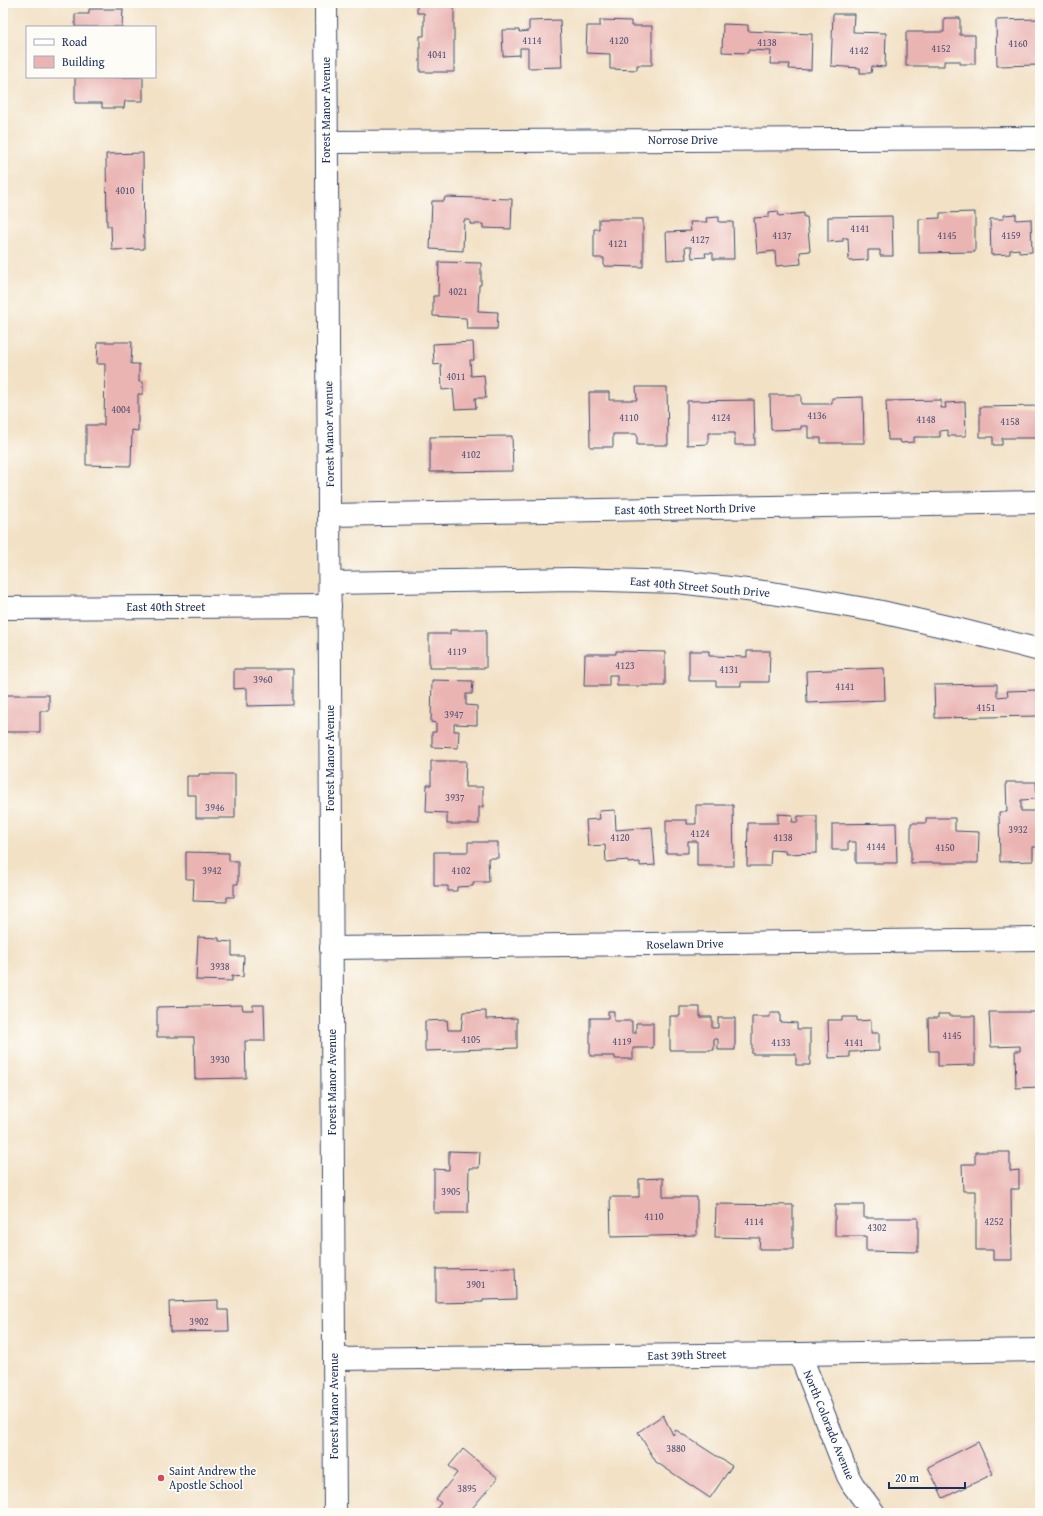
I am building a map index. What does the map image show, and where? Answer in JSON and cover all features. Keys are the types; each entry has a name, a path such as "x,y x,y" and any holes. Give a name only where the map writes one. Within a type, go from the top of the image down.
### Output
{"street":[{"name":"Forest Manor Avenue","path":"326,3 335,1513"},
{"name":"Norrose Drive","path":"327,142 1040,138"},
{"name":"East 40th Street North Drive","path":"330,515 1040,502"},
{"name":"East 40th Street South Drive","path":"330,583 572,580 678,582 772,593 877,611 1040,650"},
{"name":"East 40th Street","path":"3,608 330,606"},
{"name":"Roselawn Drive","path":"331,948 1040,939"},
{"name":"East 39th Street","path":"334,1359 1040,1350"},
{"name":"North Colorado Avenue","path":"800,1354 848,1476 874,1513"}],"building":[{"path":"417,3 454,3 454,72 420,72 420,36 424,36 424,13 417,13"},
{"path":"89,9 123,9 122,26 75,26 75,14 89,14"},
{"path":"833,14 854,14 853,32 886,33 885,67 872,66 871,73 860,73 860,68 831,66"},
{"path":"944,18 960,18 960,35 975,35 975,64 960,64 960,61 944,61 944,66 906,66 906,32 944,32"},
{"path":"1040,19 1040,65 997,66 996,20"},
{"path":"560,20 562,67 528,68 528,48 520,48 520,55 503,56 502,30 519,30 519,32 529,31 529,21"},
{"path":"600,20 631,21 631,26 652,26 652,65 637,65 637,70 610,69 610,54 586,53 587,26 600,26"},
{"path":"723,24 748,25 748,31 812,34 811,70 789,69 790,64 770,64 771,51 748,50 748,53 722,52"},
{"path":"75,78 143,78 143,101 125,101 124,108 102,108 102,103 75,103"},
{"path":"143,153 144,249 112,250 111,226 107,226 106,154"},
{"path":"445,197 512,199 511,229 483,228 483,224 470,224 470,220 464,220 463,251 430,249 432,201 444,201"},
{"path":"778,211 779,216 804,213 804,217 807,217 810,251 800,252 801,264 776,266 775,251 757,253 754,218 769,217 769,212"},
{"path":"975,212 975,252 919,253 919,219 940,218 940,213"},
{"path":"1016,214 1016,220 1031,219 1032,252 1019,253 1019,249 1010,250 1010,254 991,255 990,219 1004,219 1004,215"},
{"path":"892,216 893,256 880,256 880,250 868,250 868,260 849,261 848,238 843,238 843,241 828,242 828,217"},
{"path":"719,217 719,222 733,222 734,259 713,259 713,253 705,253 706,257 692,258 691,247 685,247 686,259 667,260 666,232 691,231 690,222 707,222 706,218"},
{"path":"599,219 643,219 643,267 604,266 604,258 594,258 594,229 599,229"},
{"path":"439,262 481,263 481,285 479,285 478,311 498,312 497,329 467,329 466,318 433,316 433,296 438,296"},
{"path":"98,342 132,342 131,364 139,364 139,382 143,382 143,394 138,394 138,431 132,430 131,466 86,465 86,425 104,425 105,364 97,364"},
{"path":"473,342 474,360 470,360 471,376 484,375 486,398 475,398 476,408 455,409 453,389 442,390 441,364 434,365 433,344"},
{"path":"636,387 667,387 668,445 637,445 637,434 613,434 613,447 590,447 589,392 609,392 609,400 637,400"},
{"path":"770,395 801,395 801,404 832,404 832,398 863,397 864,443 821,443 821,438 808,438 808,426 801,426 801,429 771,430"},
{"path":"754,400 755,445 735,445 735,433 708,433 708,444 687,445 687,401"},
{"path":"941,400 941,408 946,408 945,403 965,402 966,436 948,436 948,430 940,431 940,437 914,437 914,442 901,443 900,440 888,440 886,401"},
{"path":"1040,406 1040,436 1038,436 1038,438 1002,438 1002,445 993,445 993,437 980,437 980,407"},
{"path":"512,436 513,471 430,472 430,437"},
{"path":"450,630 486,630 486,668 429,668 429,634 450,634"},
{"path":"616,651 665,652 665,686 617,686 617,675 609,675 609,686 584,686 585,654 616,654"},
{"path":"689,651 709,651 709,656 747,657 747,651 770,651 769,682 741,682 741,686 716,686 716,681 689,681"},
{"path":"884,668 885,700 807,703 806,671"},
{"path":"234,669 293,669 293,705 247,706 247,688 234,689"},
{"path":"432,680 473,681 472,694 466,694 466,705 477,706 477,725 454,724 454,731 459,731 458,748 432,747 432,732 436,732 436,723 431,722"},
{"path":"997,684 997,697 1008,696 1007,691 1037,690 1038,716 935,718 934,685"},
{"path":"3,695 49,695 49,711 40,711 40,732 3,732"},
{"path":"431,761 466,761 465,787 483,787 483,807 479,807 479,824 447,824 447,813 426,812 427,785 431,785"},
{"path":"199,774 235,774 235,818 196,818 196,795 187,795 187,776 199,776"},
{"path":"1006,782 1036,782 1037,799 1021,800 1021,811 1037,811 1038,847 1033,847 1033,861 1000,862 999,812 1007,812"},
{"path":"696,805 733,805 734,866 697,866 697,841 688,841 688,853 666,853 666,820 687,820 687,824 696,824"},
{"path":"615,810 616,830 652,827 655,865 640,866 640,862 628,863 628,860 606,862 605,845 588,846 586,820 600,819 599,811"},
{"path":"778,814 793,815 792,822 798,822 798,816 817,816 817,853 785,854 786,851 771,850 770,866 747,866 748,823 778,823"},
{"path":"926,818 955,818 955,831 979,832 978,863 911,863 911,823 926,823"},
{"path":"896,823 897,863 856,863 856,842 848,842 848,850 832,850 832,824"},
{"path":"468,842 498,842 498,858 488,858 489,882 473,882 473,886 457,887 457,891 448,891 448,886 434,886 434,852 468,852"},
{"path":"186,852 229,853 229,861 238,861 238,884 234,884 234,897 227,897 227,902 193,901 194,879 186,879"},
{"path":"198,937 219,938 219,941 232,942 232,956 244,956 243,977 232,976 232,981 196,980"},
{"path":"242,1005 243,1010 253,1010 253,1005 264,1005 265,1041 245,1041 246,1078 195,1079 194,1037 157,1037 157,1007"},
{"path":"680,1007 700,1007 700,1017 712,1017 712,1028 718,1028 718,1018 735,1018 735,1050 718,1050 718,1039 714,1039 714,1050 670,1050 670,1016 680,1016"},
{"path":"486,1011 486,1019 517,1018 517,1048 425,1051 425,1021 447,1020 448,1030 461,1030 463,1012"},
{"path":"608,1011 614,1011 614,1021 632,1021 632,1033 636,1033 636,1023 653,1023 653,1048 633,1048 633,1059 615,1059 615,1056 590,1056 590,1018 608,1018"},
{"path":"989,1012 1040,1012 1040,1087 1016,1088 1015,1051 1020,1051 1020,1046 991,1047"},
{"path":"770,1013 780,1013 780,1022 797,1023 797,1029 810,1029 810,1065 796,1065 796,1054 752,1054 752,1017 770,1017"},
{"path":"938,1014 949,1014 949,1016 975,1016 975,1065 938,1066 938,1051 929,1051 928,1018 938,1018"},
{"path":"842,1017 857,1017 857,1021 871,1020 871,1033 879,1033 879,1051 850,1052 850,1057 829,1058 828,1020 842,1020"},
{"path":"449,1151 480,1152 479,1168 469,1168 468,1213 434,1213 434,1169 449,1170"},
{"path":"975,1152 1010,1152 1010,1171 1019,1170 1019,1189 1011,1189 1012,1260 993,1260 993,1250 976,1250 976,1191 963,1191 962,1164 975,1164"},
{"path":"663,1178 663,1197 697,1197 697,1235 611,1237 610,1197 639,1197 639,1179"},
{"path":"716,1204 793,1205 793,1249 759,1249 760,1238 715,1237"},
{"path":"835,1205 864,1205 864,1218 918,1218 918,1252 866,1251 866,1236 835,1236"},
{"path":"515,1268 516,1299 483,1300 483,1302 436,1303 436,1269"},
{"path":"218,1300 218,1310 228,1310 229,1331 170,1332 169,1302"},
{"path":"663,1415 673,1435 676,1430 732,1466 710,1498 656,1462 638,1432"},
{"path":"978,1442 993,1474 943,1498 928,1467"},
{"path":"463,1449 498,1478 468,1513 433,1513 441,1503 436,1499 457,1473 449,1466"}],"place":[{"name":"Saint Andrew the Apostle School","path":"161,1478"}]}
